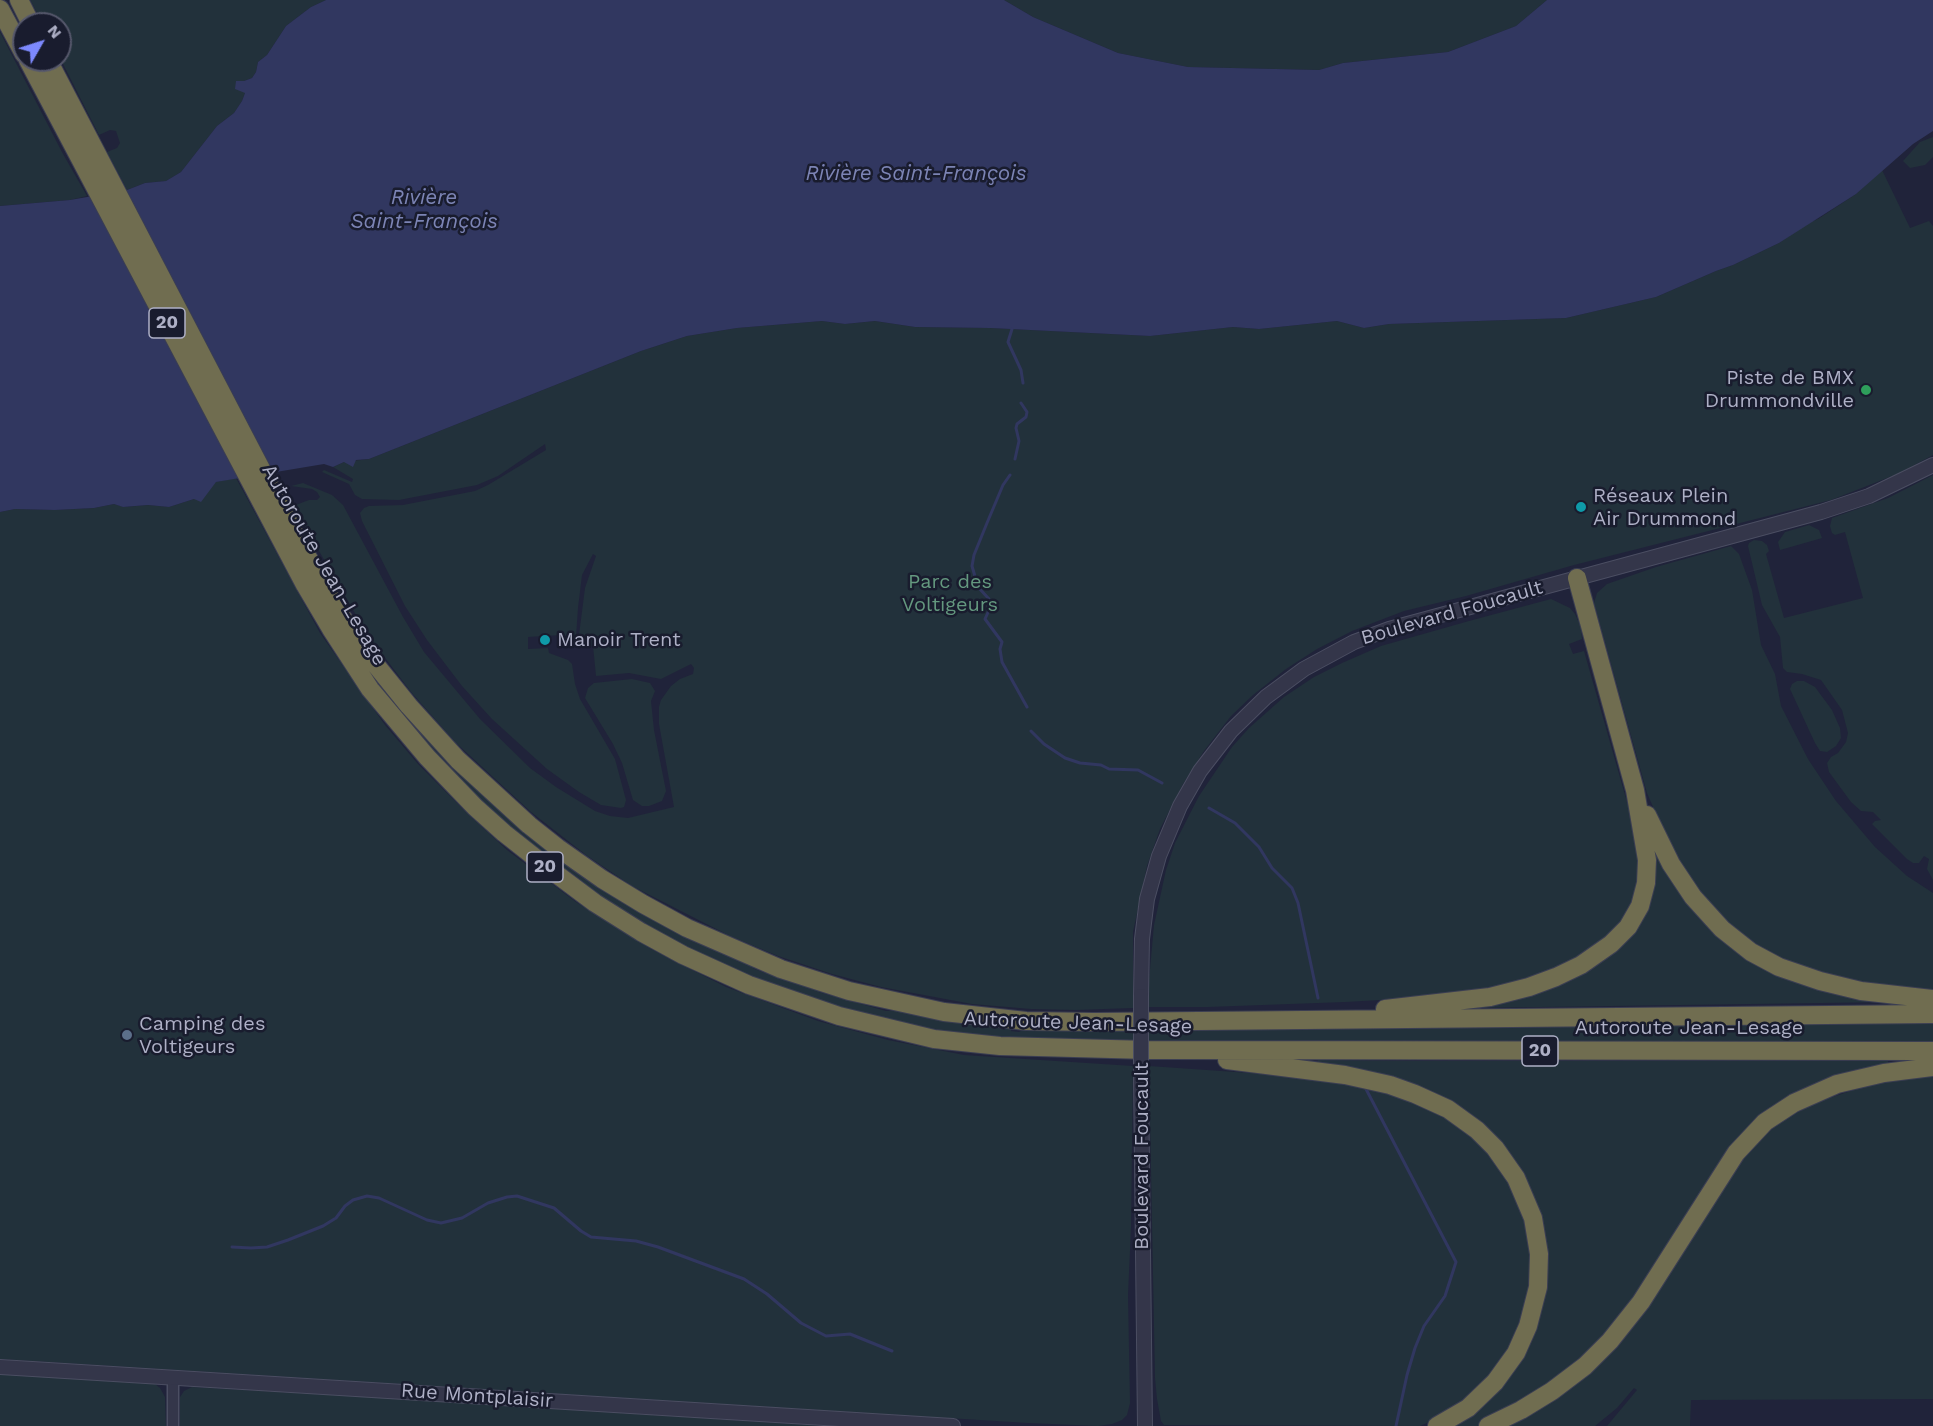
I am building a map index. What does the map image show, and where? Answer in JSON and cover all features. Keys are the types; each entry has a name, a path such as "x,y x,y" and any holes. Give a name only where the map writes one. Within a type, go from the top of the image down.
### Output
{"highway":[{"path":"0,9 12,32"},
{"name":"Autoroute Jean-Lesage","path":"35,72 85,150 266,494 334,634 370,689 410,739 450,782 504,833 569,884 627,923 683,955 730,977 803,1005 878,1027 934,1039 990,1046 1148,1050 1933,1051"},
{"name":"Autoroute Jean-Lesage","path":"53,72 85,150"},
{"name":"Autoroute Jean-Lesage","path":"266,494 352,633 392,685 445,746 493,794 558,848 615,888 673,921 741,953 810,979 868,996 958,1014 1046,1022 1933,1014"},
{"path":"1273,1020 1490,997 1547,980 1589,960 1623,933 1642,899 1646,883 1647,860 1635,790 1577,578"},
{"path":"1635,790 1658,839 1681,880 1706,913 1743,947 1779,967 1820,981 1861,991 1933,999"},
{"path":"1148,1050 1319,1071 1390,1085 1427,1099 1456,1114 1483,1136 1501,1155 1520,1185 1535,1227 1539,1262 1534,1307 1521,1344 1501,1376 1468,1408 1437,1426"},
{"path":"1488,1426 1529,1406 1552,1391 1578,1372 1610,1341 1646,1295 1731,1161 1747,1140 1766,1122 1794,1103 1837,1084 1884,1072 1933,1067"}],"street":[{"name":"Boulevard Foucault","path":"1145,1426 1141,946 1153,877 1167,834 1184,799 1206,763 1226,737 1277,688 1331,653 1362,638 1408,623 1821,512 1869,496 1933,465"},
{"name":"Rue Montplaisir","path":"0,1366 953,1426"},
{"path":"173,1378 173,1426"}],"green space":[{"path":"30,0 326,0 311,7 286,26 267,55 258,62 252,78 244,81 245,93 234,113 217,126 181,172 166,181 145,183 127,190 107,152 117,148 120,143 116,131 110,130 99,135 67,72 72,72 72,12 36,12"},
{"path":"1004,0 1547,0 1516,26 1448,52 1343,63 1319,70 1188,67 1118,53 1033,17"},
{"path":"0,32 12,55 12,72 21,72 87,196 70,200 0,206"},
{"path":"1933,137 1933,157 1925,165 1910,168 1903,161 1920,142"},
{"name":"Parc des Voltigeurs","path":"1882,170 1910,228 1929,221 1933,226 1933,455 1900,473 1831,500 1404,611 1352,631 1317,649 1286,669 1231,716 1204,751 1183,784 1160,829 1147,866 1133,932 1133,1008 1031,1009 972,1004 881,987 778,956 730,936 632,886 586,855 531,812 455,742 411,692 367,634 293,506 309,500 317,500 320,497 312,489 291,486 303,483 332,495 343,505 424,652 480,719 530,768 556,787 595,811 628,818 674,807 659,724 659,707 671,686 680,679 693,674 694,668 691,664 661,679 629,673 596,676 593,646 579,647 585,588 596,556 593,554 582,575 574,642 562,643 561,635 528,637 528,649 548,648 549,653 568,660 572,664 580,699 615,759 626,800 624,807 601,805 547,769 492,719 462,686 427,640 405,606 360,513 369,506 403,505 475,491 546,450 545,444 498,476 477,485 399,500 362,499 355,495 349,484 322,472 324,470 352,482 353,479 333,467 344,462 369,459 641,351 687,336 737,328 822,321 845,324 875,321 915,327 990,328 1150,336 1233,327 1259,329 1337,321 1364,328 1389,324 1566,318 1656,297 1733,265 1779,243 1808,223 1818,219 1856,194"},
{"path":"1933,475 1933,880 1927,869 1929,859 1924,856 1919,863 1913,863 1907,859 1872,824 1881,820 1873,812 1861,811 1851,802 1829,772 1827,763 1846,742 1848,733 1842,710 1821,680 1787,672 1783,668 1780,637 1762,605 1748,546 1754,540 1762,541 1767,545 1769,551 1766,554 1784,618 1863,598 1845,532 1835,535 1832,533 1830,526 1832,518 1888,498"},
{"path":"236,478 320,633 385,725 418,764 507,850 576,902 653,950 726,987 818,1021 888,1040 964,1055 1133,1066 1128,1295 1130,1403 1127,1415 1122,1420 1098,1426 1028,1423 0,1359 0,512 15,509 94,508 114,504 124,507 148,505 169,507 194,499 216,482"},
{"path":"1809,525 1819,530 1822,538 1780,550 1778,542 1785,532"},
{"path":"1731,546 1739,554 1752,590 1761,645 1775,674 1781,706 1808,759 1836,801 1875,847 1907,876 1933,893 1933,990 1845,980 1774,958 1746,939 1714,910 1692,883 1666,837 1647,793 1594,603 1597,593 1607,584 1656,567"},
{"path":"1551,599 1570,608 1581,627 1582,639 1569,644 1573,654 1584,651 1633,823 1639,868 1637,892 1630,912 1605,940 1572,962 1530,979 1473,991 1415,998 1345,1002 1149,1007 1154,925 1166,870 1175,843 1199,796 1232,747 1249,728 1284,697 1314,677 1381,646"},
{"path":"632,679 650,683 655,691 651,701 654,730 666,791 662,801 649,806 642,806 633,800 622,763 585,698 588,688 594,683"},
{"path":"1797,681 1804,681 1815,687 1832,710 1840,728 1841,738 1836,746 1827,752 1820,751 1815,743 1790,689"},
{"path":"381,684 474,787 524,831 752,965 753,968 819,989 819,992 886,1011 897,1010 1004,1030 1008,1027 1011,1031 1019,1032 1024,1029 1133,1029 1133,1042 1006,1040 934,1030 823,1003 730,969 638,920 578,881 495,815 450,772 378,687"},
{"path":"1650,837 1731,944 1890,1002 1472,1008 1631,932"},
{"path":"1933,1022 1933,1043 1557,1041 1149,1043 1149,1029"},
{"path":"1318,1060 1888,1061 1888,1066 1771,1113 1652,1278 1578,1366 1500,1416 1478,1426 1450,1426 1509,1373 1543,1243 1472,1119 1316,1065"},
{"path":"1149,1066 1322,1078 1399,1096 1435,1111 1466,1130 1490,1150 1520,1200 1532,1251 1531,1278 1519,1328 1508,1351 1484,1384 1452,1412 1420,1426 1164,1425 1161,1421 1155,1378"},
{"path":"1933,1075 1933,1399 1691,1400 1690,1426 1607,1426 1637,1390 1634,1388 1617,1408 1595,1426 1506,1426 1562,1393 1735,1169 1778,1123 1815,1103 1865,1086"},
{"path":"0,1374 155,1384 165,1397 166,1426 0,1426"},
{"path":"192,1387 825,1426 180,1426 180,1397 184,1391"}],"water":[{"name":"Rivière Saint-François","path":"326,0 1004,0 1033,17 1118,53 1188,67 1319,70 1343,63 1448,52 1516,26 1547,0 1933,0 1933,131 1913,144 1856,194 1779,243 1656,297 1566,318 1389,324 1364,328 1337,321 1259,329 1233,327 1150,336 990,328 915,327 875,321 845,324 822,321 737,328 687,336 641,351 369,459 356,460 353,467 344,462 333,467 324,464 216,482 201,502 194,499 169,507 148,505 123,507 114,504 94,508 15,509 0,512 0,206 70,200 127,190 145,183 166,181 181,172 217,126 234,113 242,101 245,93 235,89 236,81 252,78 258,62 267,55 286,26 311,7"}],"waterway":[{"path":"1012,329 1008,342 1021,370 1023,383"},
{"path":"1015,459 1019,441 1017,424 1026,417 1027,412 1021,403"},
{"path":"1010,475 1003,485 987,523 972,566 978,587 989,599 990,608 985,619 1002,642 1000,649 1002,662 1027,707"},
{"path":"1031,731 1044,744 1065,758 1080,763 1101,765 1109,769 1138,770 1162,783"},
{"path":"1209,808 1235,823 1259,847 1272,868 1292,888 1298,903 1318,998"},
{"path":"1366,1089 1456,1262 1445,1296 1424,1326 1415,1348 1396,1426"},
{"path":"232,1247 267,1247 288,1240 323,1226 336,1218 353,1200 367,1196 379,1198 427,1220 441,1223 462,1218 488,1203 517,1196 554,1208 591,1237 636,1241 658,1247 744,1279 767,1294 801,1323 826,1336 850,1334 892,1351"}],"place":[{"name":"Piste de BMX Drummondville","path":"1866,390"},
{"name":"Réseaux Plein Air Drummond","path":"1581,507"},
{"name":"Manoir Trent","path":"545,640"},
{"name":"Camping des Voltigeurs","path":"127,1035"}]}
